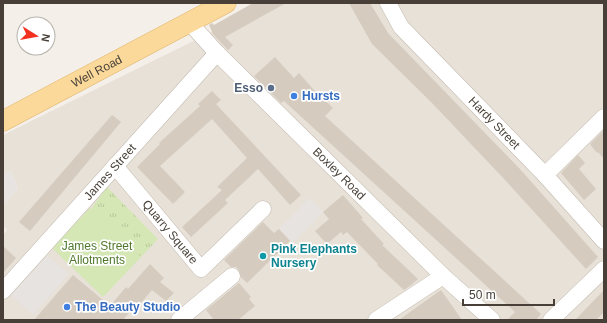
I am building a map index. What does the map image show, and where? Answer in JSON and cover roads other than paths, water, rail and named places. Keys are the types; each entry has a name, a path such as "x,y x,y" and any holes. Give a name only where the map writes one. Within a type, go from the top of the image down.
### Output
{"main road":[{"name":"Well Road","path":"3,121 226,3"}],"street":[{"name":"Hardy Street","path":"388,3 401,27 545,175 604,241"},
{"name":"Boxley Road","path":"190,23 217,52 443,276 492,320"},
{"name":"James Street","path":"3,291 217,52"},
{"path":"545,175 604,117"},
{"name":"Quarry Square","path":"115,166 201,269 263,209"},
{"path":"551,320 604,269"},
{"path":"179,320 232,276"},
{"path":"376,320 443,276"}],"place":[{"name":"Esso","path":"271,88"},
{"name":"Hursts","path":"294,96"},
{"name":"Pink Elephants Nursery","path":"263,256"},
{"name":"The Beauty Studio","path":"67,307"}],"park label":[{"name":"James Street Allotments","path":"97,253"}]}
